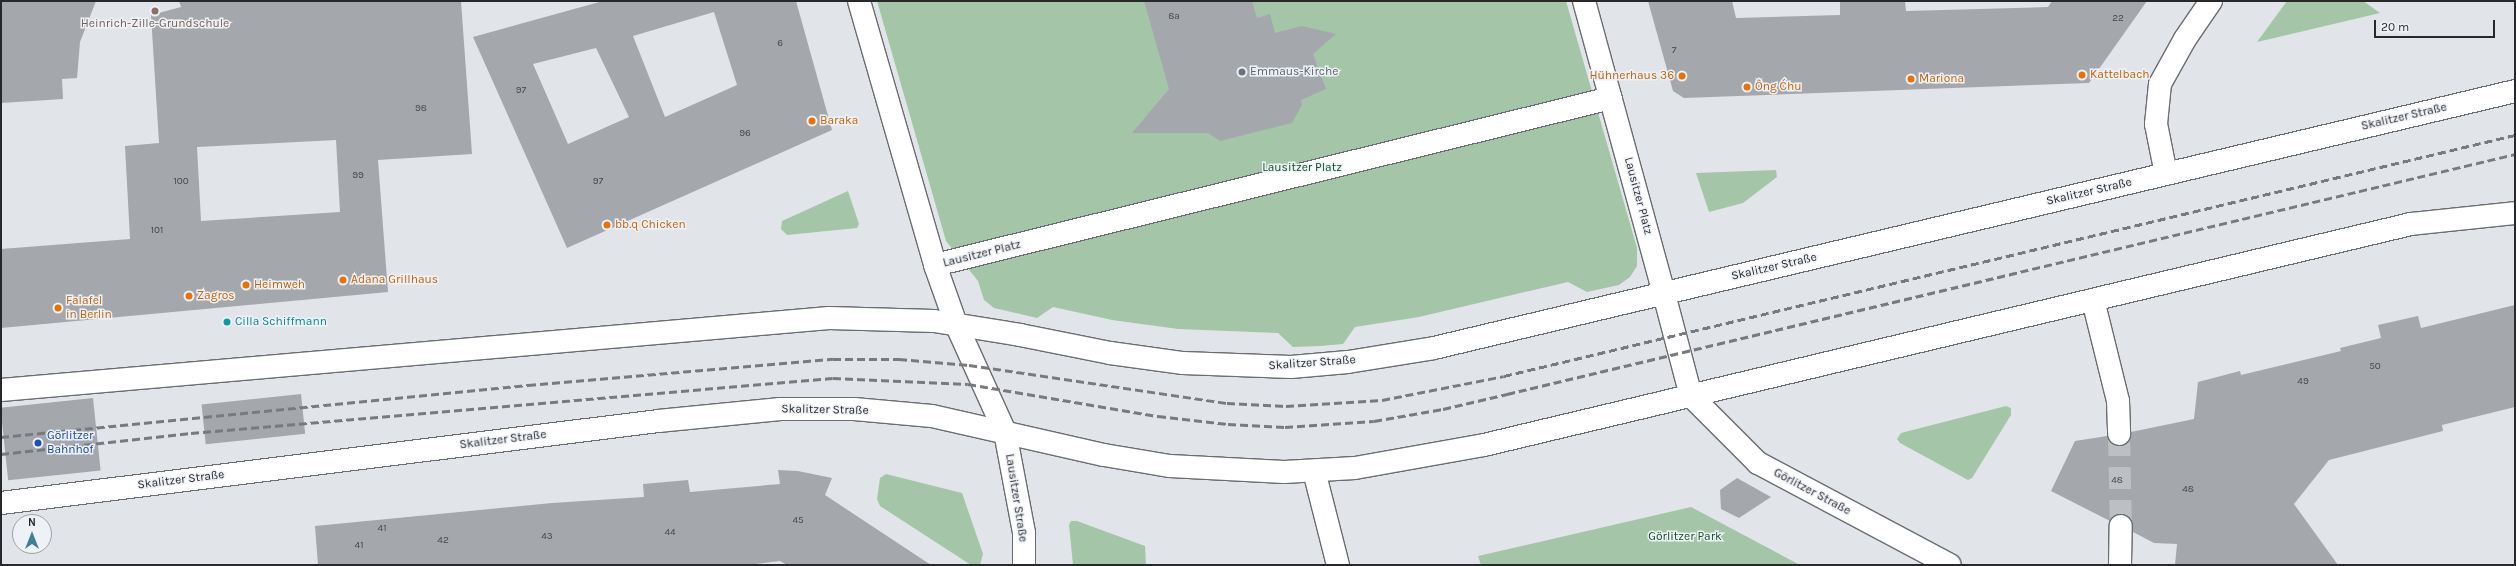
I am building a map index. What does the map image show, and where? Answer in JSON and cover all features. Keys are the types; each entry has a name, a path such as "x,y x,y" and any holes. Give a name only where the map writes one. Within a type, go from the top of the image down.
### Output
{"main road":[{"name":"Lausitzer Platz","path":"859,1 935,265 956,324"},
{"name":"Lausitzer Platz","path":"1584,1 1664,294"},
{"path":"2166,174 2156,124 2160,84 2185,39 2211,1"},
{"name":"Skalitzer Straße","path":"1,390 829,318 890,318 956,324 1110,353 1175,362 1291,367 1348,362 1434,348 2515,91"},
{"name":"Lausitzer Platz","path":"935,265 1611,98"},
{"name":"Skalitzer Straße","path":"1,503 753,410 813,408 893,412 932,416 1104,455 1170,466 1251,472 1314,471 1355,468 1427,457 1691,396 2411,224 2515,214"},
{"path":"1664,294 1691,396"},
{"path":"2093,300 2118,401 2119,434"},
{"path":"956,324 1005,432"},
{"name":"Görlitzer Straße","path":"1691,396 1758,463 1950,565"},
{"name":"Lausitzer Straße","path":"1005,432 1024,533 1024,565"},
{"path":"1314,471 1338,565"},
{"path":"2120,565 2121,526"}],"green space":[{"name":"Lausitzer Platz","path":"877,1 1566,1 1637,248 1637,266 1630,277 1619,285 1587,292 1568,282 1419,317 1355,327 1343,344 1320,346 1293,347 1278,333 1178,329 1112,320 1053,307 1037,318 994,308 984,300 978,281 946,241"},
{"path":"2287,1 2363,1 2380,13 2257,42"},
{"path":"1776,170 1777,177 1743,203 1709,212 1696,173"},
{"path":"848,191 859,224 857,228 787,235 781,229 782,221"},
{"path":"2006,406 2011,408 2011,415 1972,478 1968,480 1900,443 1897,439 1901,433"},
{"path":"886,474 962,493 983,554 980,565 971,565 880,506 877,499 880,478"},
{"name":"Görlitzer Park","path":"1691,507 1800,565 1481,565 1478,556"},
{"path":"1071,521 1077,521 1145,546 1146,565 1073,565 1069,525"}],"building":[{"path":"1,1 96,1 80,42 77,78 62,79 63,99 1,103"},
{"path":"179,1 461,1 472,154 378,160 388,292 1,328 1,249 130,239 125,146 159,143 151,15 181,7","holes":["336,140 340,212 201,221 197,147"]},
{"path":"603,1 796,1 832,130 567,248 473,37","holes":["714,12 737,85 665,117 633,36","596,48 629,117 568,144 533,64"]},
{"name":"Emmaus-Kirche","path":"1144,1 1252,1 1257,18 1270,14 1275,33 1302,26 1336,34 1313,54 1326,89 1301,100 1302,105 1292,123 1220,141 1208,133 1132,133 1169,89"},
{"path":"1648,1 1732,1 1736,18 1840,15 1840,1 1905,1 1906,11 2048,7 2052,1 2147,1 2089,83 1684,98 1673,91"},
{"path":"2515,305 2515,407 2442,425 2443,431 2329,460 2294,504 2338,565 2175,565 2177,544 2154,543 2133,532 2132,520 2127,515 2115,515 2110,521 2051,491 2075,441 2107,436 2113,445 2120,446 2130,440 2131,432 2194,419 2198,382 2240,371 2241,375 2341,351 2340,348 2381,338 2378,325 2418,316 2421,328"},
{"path":"301,394 305,434 206,444 202,404"},
{"path":"93,398 101,471 8,480 1,408"},
{"path":"778,470 798,471 832,478 825,495 931,565 787,565 780,561 747,565 318,565 315,526 552,503 644,497 643,484 688,480 690,492 780,484"},
{"path":"1737,478 1771,497 1739,518 1721,509 1720,490"}],"tunnel":[{"path":"2119,434 2121,526"}],"railway":[{"path":"1,437 528,385 833,359 899,359 969,365 1227,403 1286,406 1382,400 1504,376 2515,135"},
{"path":"1,454 191,433 833,378 968,384 1158,416 1228,424 1285,427 1374,421 1443,409 2515,154"}],"place":[{"name":"Heinrich-Zille-Grundschule","path":"155,11"},
{"name":"Emmaus-Kirche","path":"1242,72"},
{"name":"Kattelbach","path":"2082,75"},
{"name":"Hühnerhaus 36","path":"1682,76"},
{"name":"Mariona","path":"1911,79"},
{"name":"Ông Ćhu","path":"1747,87"},
{"name":"Baraka","path":"812,121"},
{"name":"bb.q Chicken","path":"607,225"},
{"name":"Adana Grillhaus","path":"343,280"},
{"name":"Heimweh","path":"246,285"},
{"name":"Zagros","path":"189,296"},
{"name":"Falafel in Berlin","path":"58,308"},
{"name":"Cilla Schiffmann","path":"227,322"},
{"name":"Görlitzer Bahnhof","path":"38,443"}]}
